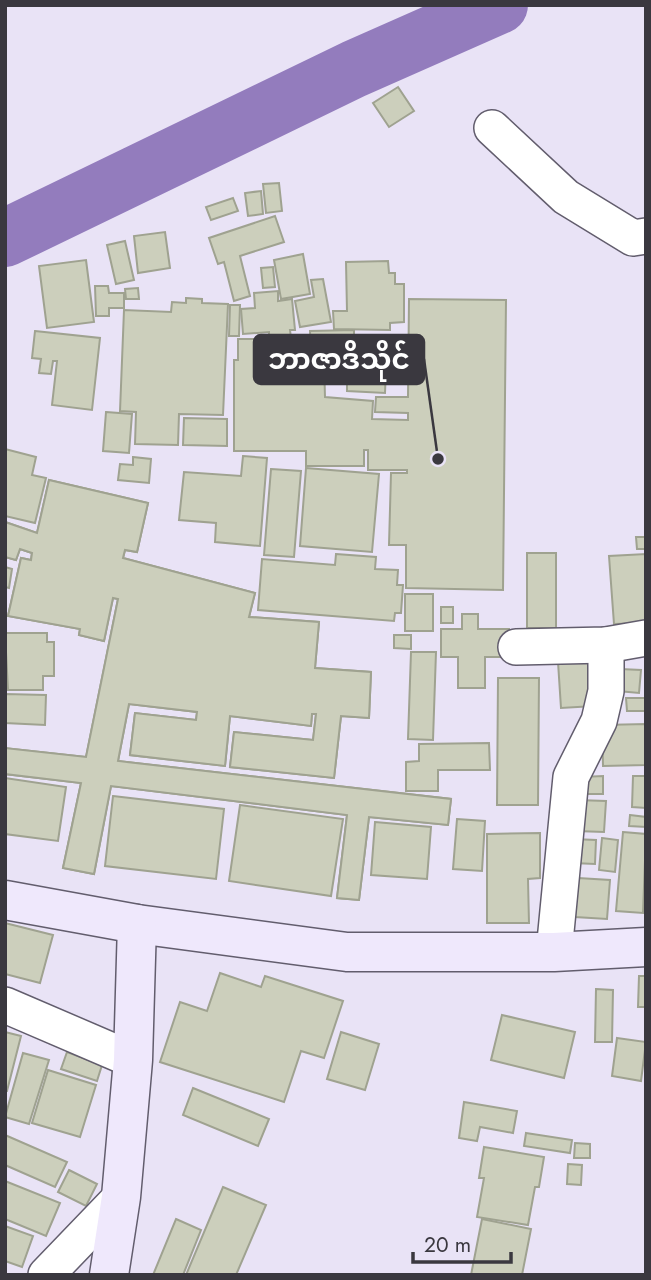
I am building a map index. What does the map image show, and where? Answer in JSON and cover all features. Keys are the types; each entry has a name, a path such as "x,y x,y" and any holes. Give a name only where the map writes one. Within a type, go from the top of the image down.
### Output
{"street":[{"path":"492,128 566,197 633,238 646,236"},
{"path":"516,647 606,645 646,638"},
{"path":"554,952 572,777 598,721 606,691 606,645"},
{"path":"5,900 137,924 347,952 554,952 646,947"},
{"path":"109,1275 121,1198 133,1060 137,924"},
{"path":"5,1005 133,1060"},
{"path":"46,1275 121,1198"}],"building":[{"path":"398,87 414,111 389,127 373,103"},
{"path":"279,183 282,211 266,213 263,184"},
{"path":"261,191 263,214 248,216 245,193"},
{"path":"233,198 238,211 211,220 206,207"},
{"path":"275,216 284,242 240,256 250,296 234,301 224,262 218,264 209,238"},
{"path":"165,232 170,268 138,273 134,236"},
{"path":"125,241 134,280 116,284 107,245"},
{"path":"303,254 310,294 281,299 274,260"},
{"path":"86,260 94,322 47,328 39,266"},
{"path":"388,261 389,273 395,273 395,284 404,284 404,322 390,323 390,330 334,329 333,311 347,311 346,262"},
{"path":"273,267 275,287 263,288 261,268"},
{"path":"323,279 331,322 300,327 295,301 314,297 311,280"},
{"path":"95,286 108,286 109,293 124,293 124,308 109,308 109,316 96,316"},
{"path":"138,288 139,299 126,299 125,289"},
{"path":"278,291 278,301 292,299 295,330 290,330 291,338 269,340 269,332 243,334 241,309 255,308 254,293"},
{"path":"186,298 202,299 202,303 228,304 223,415 179,414 178,445 135,444 136,412 120,411 124,310 171,312 172,302 186,303"},
{"path":"409,299 506,300 503,590 406,588 406,545 389,545 391,473 407,473 407,470 368,470 368,450 364,450 364,466 306,466 306,451 234,451 234,360 238,360 238,339 257,339 257,360 324,360 325,397 373,401 372,419 408,420 408,413 375,412 376,397 408,397"},
{"path":"230,305 240,305 239,336 229,336"},
{"path":"354,330 354,345 328,345 328,357 311,357 310,331"},
{"path":"35,331 100,338 92,410 52,405 57,361 53,361 51,374 39,373 41,359 32,358"},
{"path":"347,366 386,367 385,393 347,391"},
{"path":"106,412 132,414 129,453 103,451"},
{"path":"184,418 227,419 227,446 183,445"},
{"path":"5,449 36,457 32,475 46,478 35,523 5,516"},
{"path":"243,456 267,458 260,546 215,542 216,523 179,520 184,472 241,476"},
{"path":"133,457 151,459 149,483 118,480 120,464 133,465"},
{"path":"306,468 379,474 372,552 300,546"},
{"path":"271,469 301,471 294,557 264,555"},
{"path":"49,480 148,503 137,552 125,550 123,558 255,593 249,617 319,622 315,668 371,672 369,718 341,716 334,778 230,767 234,732 313,740 316,714 312,714 311,726 230,716 225,766 130,755 135,713 196,720 197,712 129,704 118,761 451,799 448,825 369,817 359,900 337,898 347,815 111,786 94,874 63,868 81,783 5,774 5,748 86,757 118,599 113,598 104,641 79,635 80,629 8,616 21,558 31,560 32,553 20,549 16,560 5,557 5,522 37,533","holes":["148,603 170,608 167,624 145,620"]},
{"path":"49,480 148,503 137,552 125,550 123,558 255,593 249,617 319,622 315,668 371,672 369,718 341,716 334,778 230,767 234,732 313,740 316,714 312,714 311,726 230,716 225,766 130,755 135,713 196,720 197,712 129,704 118,761 451,799 448,825 369,817 359,900 337,898 347,815 111,786 94,874 63,868 81,783 5,774 5,748 86,757 118,599 113,598 104,641 79,635 80,629 8,616 21,558 31,560 32,553 20,549 16,560 5,557 5,522 37,533"},
{"path":"636,537 646,537 646,549 637,549"},
{"path":"527,553 556,553 556,628 527,628"},
{"path":"336,554 376,557 375,569 398,570 397,585 403,585 401,613 395,613 394,621 258,610 262,559 335,565"},
{"path":"646,554 646,623 614,624 609,556"},
{"path":"5,567 12,569 9,588 5,587"},
{"path":"405,594 433,594 433,631 405,631"},
{"path":"441,607 453,607 453,623 441,623"},
{"path":"462,614 478,614 478,629 509,629 509,657 485,657 485,688 458,688 458,657 441,657 441,629 462,629"},
{"path":"5,633 47,633 47,642 54,642 54,676 43,676 43,690 8,690"},
{"path":"394,635 411,635 411,649 394,648"},
{"path":"411,652 436,652 433,740 408,739"},
{"path":"592,661 594,706 561,708 558,662"},
{"path":"620,669 641,670 639,693 618,691"},
{"path":"498,678 539,678 538,805 497,805"},
{"path":"5,694 46,695 45,725 5,723"},
{"path":"626,698 646,698 646,711 627,711"},
{"path":"646,724 646,765 603,766 602,725"},
{"path":"489,743 490,770 438,770 438,791 406,791 406,762 419,761 419,744"},
{"path":"603,776 603,794 583,794 582,777"},
{"path":"633,776 646,776 646,808 632,807"},
{"path":"5,778 66,787 58,841 5,834"},
{"path":"113,796 224,809 216,879 105,866"},
{"path":"577,800 606,801 604,832 576,831"},
{"path":"240,805 343,819 331,896 229,881"},
{"path":"630,815 646,817 646,827 629,826"},
{"path":"457,819 485,821 482,871 453,869"},
{"path":"375,822 431,827 427,879 371,875"},
{"path":"623,832 646,834 643,913 616,911"},
{"path":"540,833 540,878 528,879 529,923 487,923 487,834"},
{"path":"602,838 618,840 615,872 599,870"},
{"path":"573,839 596,840 595,864 573,863"},
{"path":"578,878 610,880 607,919 575,917"},
{"path":"5,923 53,935 40,983 5,974"},
{"path":"220,973 261,987 265,976 343,1001 324,1058 301,1051 284,1102 160,1062 180,1002 207,1011"},
{"path":"639,976 646,976 646,1007 638,1007"},
{"path":"596,989 613,990 612,1042 595,1042"},
{"path":"502,1015 575,1032 564,1078 491,1060"},
{"path":"5,1032 21,1036 7,1091 5,1091"},
{"path":"341,1032 379,1044 365,1090 327,1079"},
{"path":"617,1038 646,1042 641,1081 612,1076"},
{"path":"67,1052 102,1065 97,1081 61,1069"},
{"path":"23,1053 49,1060 29,1124 5,1117"},
{"path":"48,1070 96,1085 80,1137 32,1123"},
{"path":"193,1088 269,1119 258,1146 183,1115"},
{"path":"464,1102 517,1111 513,1133 480,1127 477,1141 459,1138"},
{"path":"526,1133 572,1140 570,1153 524,1146"},
{"path":"5,1135 67,1162 55,1187 5,1165"},
{"path":"575,1143 590,1144 590,1158 574,1158"},
{"path":"484,1147 544,1157 528,1225 477,1217 484,1178 479,1178"},
{"path":"568,1164 582,1165 581,1185 567,1184"},
{"path":"69,1170 97,1184 86,1206 58,1192"},
{"path":"5,1181 60,1203 46,1236 5,1219"},
{"path":"223,1187 266,1205 236,1275 186,1275"},
{"path":"176,1219 201,1230 183,1275 153,1275"},
{"path":"482,1219 531,1229 522,1275 471,1275"},
{"path":"5,1226 33,1236 22,1267 5,1261"}],"waterway":[{"path":"5,238 354,69 499,5"}],"place":[{"name":"ဘာဇာဒိသိုင်","path":"438,459"}]}
